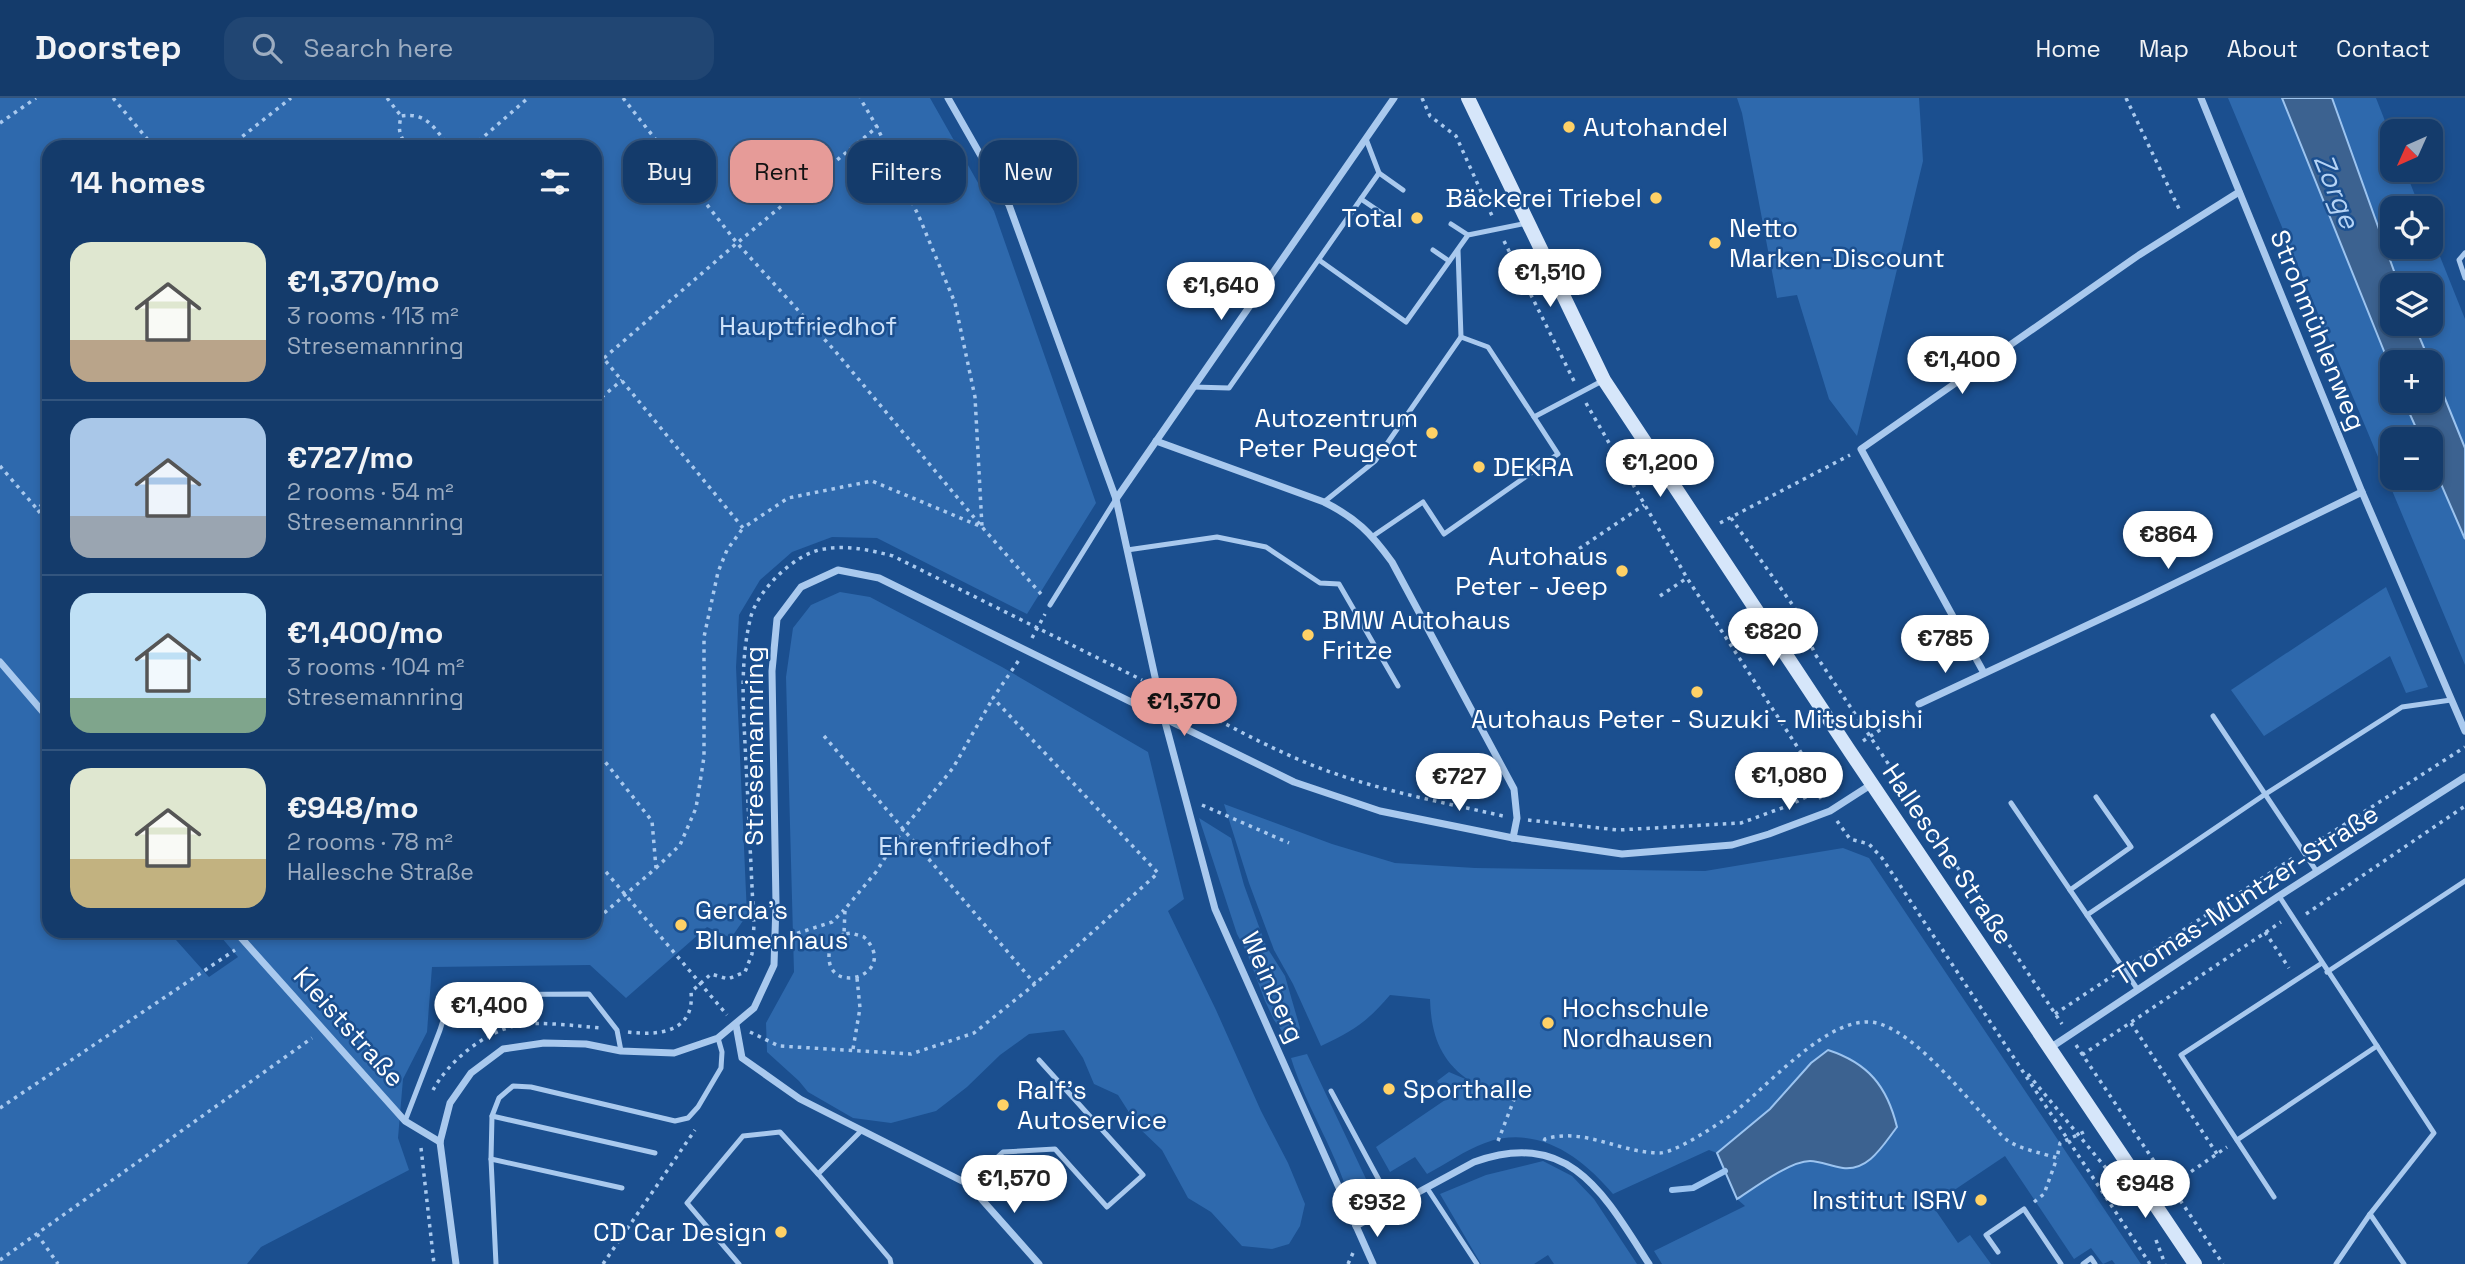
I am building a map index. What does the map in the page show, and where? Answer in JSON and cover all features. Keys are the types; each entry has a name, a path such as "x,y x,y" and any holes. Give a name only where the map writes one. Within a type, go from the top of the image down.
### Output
{"main road":[{"name":"Hallesche Straße","path":"1468,98 1604,380 1703,532 2195,1264"}],"street":[{"name":"Weinberg","path":"948,98 1009,205 1116,499 1164,718 1215,909 1373,1264"},
{"path":"1116,499 1394,98"},
{"name":"Strohmühlenweg","path":"2201,98 2362,492 2465,731"},
{"path":"1984,673 1861,449 2139,255 2239,192"},
{"path":"1156,441 1324,502 1348,514 1373,536 1392,562 1514,789 1517,818 1513,838"},
{"path":"1919,704 2362,492"},
{"name":"Stresemannring","path":"456,1264 440,1142 450,1103 471,1073 503,1049 544,1043 586,1044 621,1051 674,1053 718,1038 754,1008 774,965 776,904 772,671 777,619 800,587 838,570 879,578 1294,782 1380,811 1513,838 1622,853 1732,845 1830,811 1872,784"},
{"path":"0,662 42,711"},
{"name":"Thomas-Müntzer-Straße","path":"2050,1049 2279,896 2465,777"},
{"name":"Kleiststraße","path":"241,938 405,1121 440,1142"},
{"path":"736,1025 742,1058 800,1099 968,1184 1039,1264"},
{"path":"1356,1226 1474,1161 1493,1155 1538,1153 1558,1158 1580,1174 1609,1202 1649,1264"}],"lane":[{"path":"1366,139 1379,173 1403,190"},
{"path":"1193,387 1229,388 1379,173"},
{"path":"1361,199 1386,216"},
{"path":"1451,223 1468,235"},
{"path":"1319,260 1406,322 1468,235 1527,223"},
{"path":"1433,250 1449,261"},
{"path":"1324,502 1375,461 1461,337 1458,250"},
{"path":"2465,253 2459,260 2465,278"},
{"path":"1373,536 1423,502 1444,534 1558,454 1489,347 1461,337"},
{"path":"1534,417 1604,380"},
{"path":"1050,605 1116,499"},
{"path":"1128,550 1217,537 1266,547 1320,583 1339,584 1398,686"},
{"path":"2087,915 2264,795 2402,707 2451,700"},
{"path":"2213,716 2317,872"},
{"path":"2070,890 2131,847 2096,797"},
{"path":"2011,803 2138,990"},
{"path":"2327,972 2465,881"},
{"path":"2279,896 2434,1133 2370,1214 2336,1264"},
{"path":"2274,1197 2181,1055 2322,963"},
{"path":"405,1121 451,995 589,994 617,1030 621,1051"},
{"path":"496,1264 491,1159 492,1116 499,1098 513,1086 531,1087 674,1121 688,1118 698,1107 721,1068 722,1052 718,1038"},
{"path":"2237,1140 2377,1046"},
{"path":"968,1184 1003,1152 1055,1149 1107,1207 1143,1175 1039,1059"},
{"path":"1331,1091 1393,1206"},
{"path":"492,1116 656,1153"},
{"path":"818,1174 862,1130"},
{"path":"739,1264 687,1203 743,1136 780,1132 890,1259 891,1264"},
{"path":"491,1159 622,1188"},
{"path":"1427,1188 1476,1264"},
{"path":"1998,1252 1986,1235 2024,1209 2061,1264"},
{"path":"2370,1214 2404,1264"},
{"path":"2083,1264 2091,1258 2095,1264"}],"path":[{"path":"0,123 36,98"},
{"path":"113,98 148,140"},
{"path":"238,140 291,98"},
{"path":"387,98 401,116 399,135 403,140"},
{"path":"480,140 528,98"},
{"path":"623,98 737,243 835,351 1050,605"},
{"path":"860,98 877,127 920,219 955,303 975,397 982,527"},
{"path":"1422,98 1430,116 1456,136 1498,229 1580,393 1687,578 1802,754 1806,779 1850,839 1869,844 1882,858 2150,1264"},
{"path":"2126,98 2186,225"},
{"path":"401,116 413,114 424,117 444,140"},
{"path":"743,528 604,358 877,127"},
{"path":"602,397 622,380"},
{"path":"1703,532 1861,449"},
{"path":"0,466 42,515"},
{"path":"602,915 680,845 696,808 704,757 704,637 718,572 727,550 743,528 788,498 872,481 982,527"},
{"path":"37,509 42,505"},
{"path":"1558,563 1644,505"},
{"path":"1731,517 1794,607 1815,654 2069,1036"},
{"path":"700,983 711,974 728,979 745,972 752,954 754,925 744,702 744,664 750,617 768,585 794,562 822,549 858,547 893,556 1245,734 1320,768 1387,790 1517,818 1618,830 1741,823 1816,792"},
{"path":"1660,596 1687,578"},
{"path":"775,941 832,922 876,872 904,828 953,768 1037,628"},
{"path":"602,867 736,1025 779,1046 911,1055 974,1033 1035,984 1158,873 993,698"},
{"path":"1849,750 1919,704"},
{"path":"824,736 1035,984"},
{"path":"2055,1014 2465,747"},
{"path":"602,758 652,821 656,868"},
{"path":"1184,796 1289,844"},
{"path":"2295,921 2465,806"},
{"path":"844,934 845,909"},
{"path":"2223,1264 2082,1055 2291,915"},
{"path":"2265,932 2297,979"},
{"path":"844,934 864,937 871,943 874,951 874,961 869,972 857,978 842,977 833,970 828,958 832,943 844,934"},
{"path":"0,1108 246,943"},
{"path":"853,1050 860,1008 857,978"},
{"path":"1538,1153 1545,1139 1557,1135 1577,1135 1635,1150 1661,1153 1739,1110 1786,1066 1830,1035 1845,1026 1868,1021 1901,1034 1938,1067 2008,1141 2057,1158"},
{"path":"2131,1023 2217,1154"},
{"path":"0,1260 322,1029"},
{"path":"2018,1063 2113,1177"},
{"path":"1493,1155 1515,1097"},
{"path":"2024,1209 2044,1194 2060,1143 2080,1135 2098,1121"},
{"path":"603,1264 697,1126"},
{"path":"420,1131 434,1264"},
{"path":"2170,1186 2237,1140"},
{"path":"37,1234 58,1264"},
{"path":"2156,1239 2165,1264"}],"green space":[{"name":"Hauptfriedhof","path":"0,98 930,98 954,140 847,140 847,203 966,203 966,162 980,186 980,203 989,203 994,211 1096,503 1027,614 877,538 832,537 792,552 760,580 739,615 736,667 747,915 731,938 707,927 626,998 590,965 432,967 427,1032 403,1079 398,1138 409,1170 261,1247 247,1264 0,1264"},
{"path":"1737,98 1919,98 1923,161 1857,436 1829,399 1797,295 1777,298"},
{"path":"2228,98 2282,98 2384,350 2380,350 2380,413 2409,413 2416,427 2380,427 2380,462"},
{"path":"2332,98 2376,98 2384,119 2380,119 2380,182 2410,182 2415,196 2380,196 2380,232"},
{"path":"2390,259 2441,259 2465,319 2465,448 2443,395 2443,350 2425,350 2419,336 2443,336 2443,273 2395,273"},
{"path":"2443,489 2465,539 2465,665 2392,490"},
{"path":"2386,587 2428,687 2406,693 2390,656 2264,736 2231,690"},
{"name":"Ehrenfriedhof","path":"840,592 870,597 1002,667 1148,752 1184,899 1168,911 1305,1204 1300,1226 1289,1244 1272,1249 1242,1246 1211,1212 1188,1198 1162,1150 1139,1128 1118,1095 1094,1084 1083,1058 1064,1030 1029,1034 1000,1055 967,1087 936,1111 891,1123 853,1118 808,1092 767,1052 766,1023 794,972 786,677 793,628 811,605"},
{"name":"Hochschule Nordhausen","path":"1224,804 1332,844 1395,863 1475,868 1705,871 1843,848 1869,858 2141,1264 2115,1264 2112,1260 2103,1264 2091,1248 2074,1259 2005,1156 1932,1205 1958,1243 1970,1235 1991,1264 1662,1264 1654,1251 1745,1206 1737,1199 1762,1182 1802,1162 1852,1168 1860,1165 1874,1155 1897,1127 1811,1063 1770,1109 1717,1153 1709,1150 1613,1194 1587,1167 1572,1156 1540,1141 1522,1138 1504,1138 1485,1143 1427,1174 1415,1157 1390,1172 1376,1147 1448,1098 1437,1081 1449,1072 1470,1081 1451,1065 1439,1046 1432,1024 1430,999 1390,995 1359,1025 1321,1046 1293,984 1274,950"},
{"path":"1199,818 1231,838 1244,885 1266,946 1285,976 1300,1028 1298,1037 1291,1038 1284,1034 1265,1001 1237,934"},
{"path":"1307,1054 1367,1181 1370,1199 1352,1208 1339,1170 1305,1096 1291,1058"},
{"path":"1543,1161 1572,1176 1594,1199 1637,1264 1554,1264 1548,1255 1534,1264 1481,1264 1440,1194 1486,1175"}],"water":[{"name":"Zorge","path":"2282,98 2332,98 2380,232 2380,259 2390,259 2395,273 2380,273 2380,336 2419,336 2425,350 2384,350"},
{"path":"2443,394 2465,448 2465,539 2443,489 2443,427 2416,427 2409,413 2443,413"},
{"path":"1828,1050 1854,1062 1874,1078 1888,1099 1897,1127 1881,1149 1860,1165 1843,1168 1814,1161 1802,1162 1772,1176 1737,1199 1717,1153 1770,1109 1811,1063"}],"waterway":[{"path":"1672,1190 1693,1188 1725,1171"}],"place":[{"name":"Autohandel","path":"1569,127"},
{"name":"Bäckerei Triebel","path":"1656,198"},
{"name":"Total","path":"1417,218"},
{"name":"Netto Marken-Discount","path":"1715,243"},
{"name":"Autozentrum Peter Peugeot","path":"1432,433"},
{"name":"DEKRA","path":"1479,467"},
{"name":"Autohaus Peter - Jeep","path":"1622,571"},
{"name":"BMW Autohaus Fritze","path":"1308,635"},
{"name":"Autohaus Peter - Suzuki - Mitsubishi","path":"1697,692"},
{"name":"Gerda's Blumenhaus","path":"681,925"},
{"name":"Hochschule Nordhausen","path":"1548,1023"},
{"name":"Sporthalle","path":"1389,1089"},
{"name":"Ralf's Autoservice","path":"1003,1105"},
{"name":"Institut ISRV","path":"1981,1200"},
{"name":"CD Car Design","path":"781,1232"}]}
